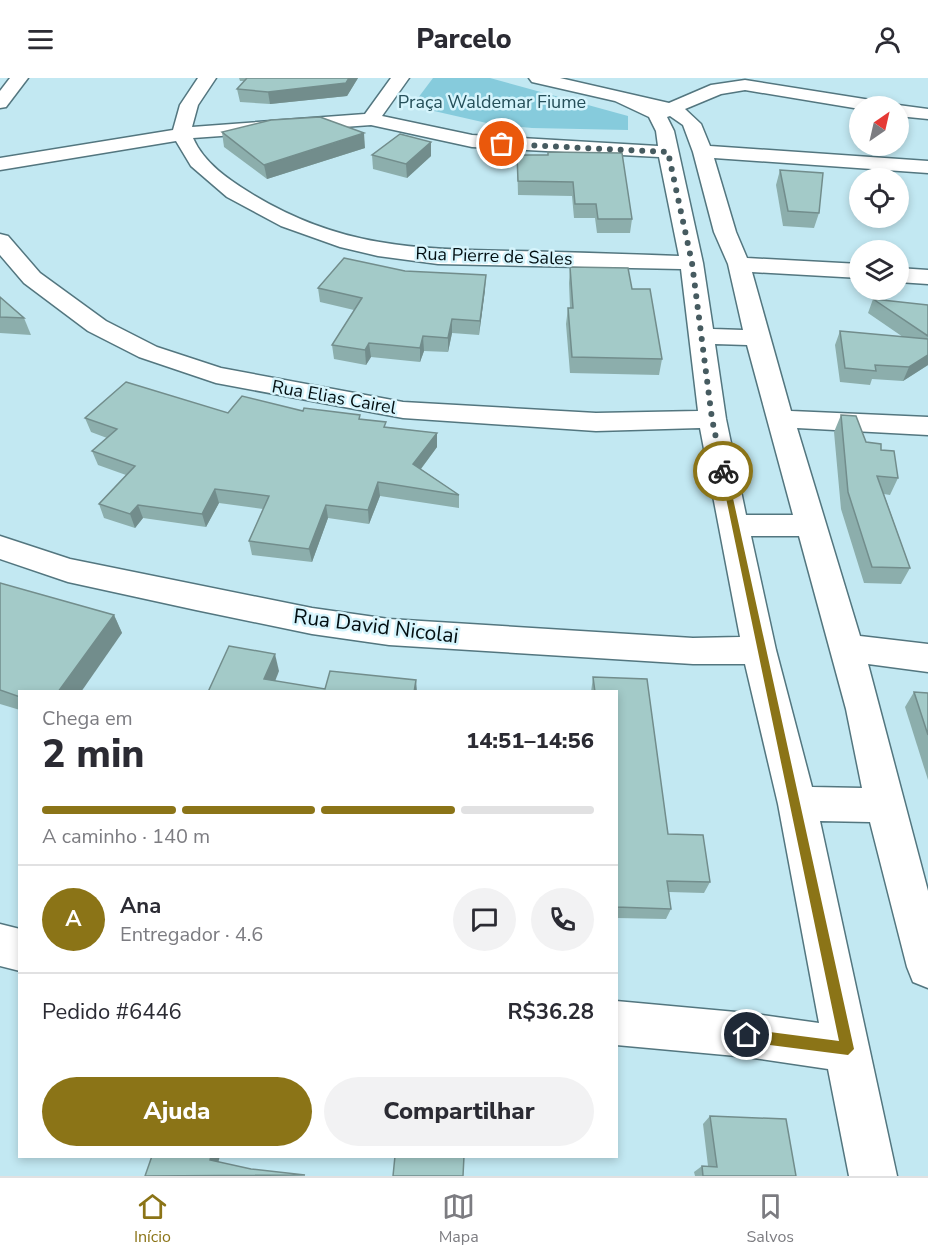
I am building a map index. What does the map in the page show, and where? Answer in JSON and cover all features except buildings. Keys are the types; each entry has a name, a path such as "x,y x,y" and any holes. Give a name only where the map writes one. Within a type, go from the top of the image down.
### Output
{"street":[{"path":"0,103 19,78"},
{"path":"181,134 191,100 207,78"},
{"path":"371,119 400,78"},
{"path":"538,78 668,110 685,116 692,124 703,153 718,211 739,264 757,338 782,419 877,762 885,805 928,967"},
{"path":"575,78 640,92 668,110"},
{"path":"668,110 717,89 745,85 849,102"},
{"path":"668,110 665,131 692,263 712,419 759,650 797,804 873,1176"},
{"path":"909,111 928,114"},
{"path":"0,164 181,134 277,124 371,119 472,141 668,152"},
{"name":"Rua Pierre de Sales","path":"181,134 197,160 238,194 282,219 358,243 436,256 692,263"},
{"path":"703,153 781,155 928,166"},
{"path":"681,210 718,211"},
{"name":"Rua Elias Cairel","path":"0,241 32,278 97,326 148,352 216,375 403,410 596,422 712,419"},
{"path":"739,264 849,270"},
{"path":"909,276 928,277"},
{"path":"701,336 757,338"},
{"path":"782,419 928,426"},
{"path":"734,526 811,525"},
{"name":"Rua David Nicolai","path":"0,547 68,570 196,598 312,621 389,632 693,651 759,650"},
{"path":"846,648 928,658"},
{"path":"797,804 885,805"},
{"path":"0,945 18,950"},
{"path":"618,1023 747,1035 848,1049"}],"green space":[{"name":"Praça Waldemar Fiume","path":"433,78 490,78 628,116 628,130 532,128 491,124 412,106"}],"way so far":[{"path":"502,144 668,152 692,263 712,419 723,471"}],"route":[{"path":"723,471 759,650 797,804 848,1049 747,1035"}]}
